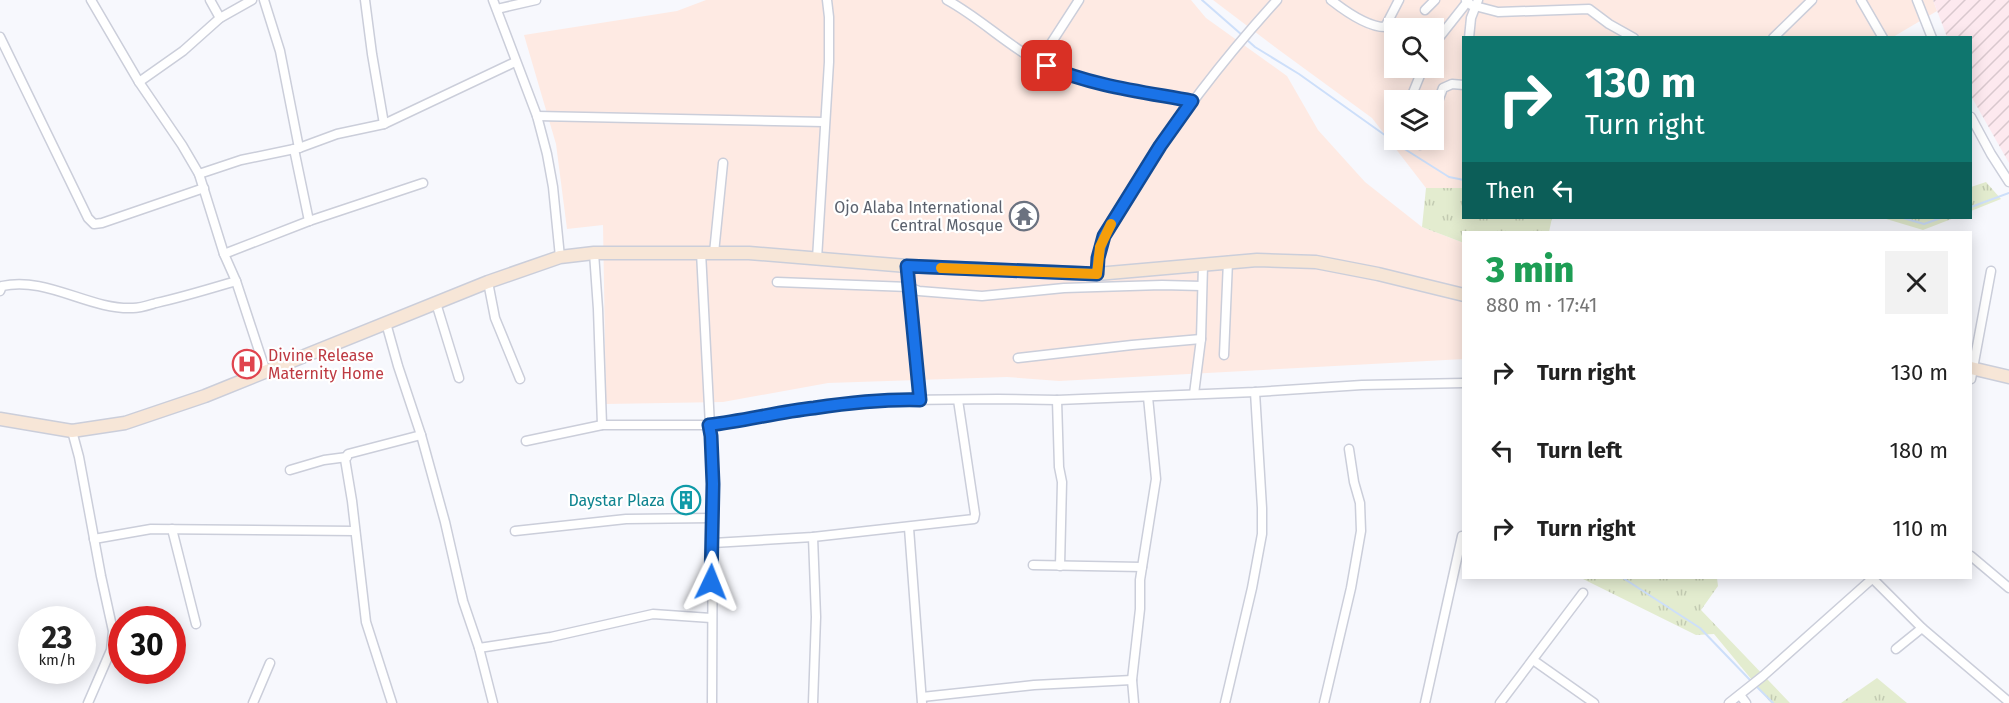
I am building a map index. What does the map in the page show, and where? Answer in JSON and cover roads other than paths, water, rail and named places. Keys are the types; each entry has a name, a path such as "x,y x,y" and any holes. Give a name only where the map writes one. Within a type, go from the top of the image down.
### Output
{"main road":[{"path":"0,419 72,431 125,423 267,372 488,282 560,257 594,253 749,253 907,266 1097,274 1228,261 1316,262 1462,295"},
{"path":"1972,372 2009,377"}],"street":[{"path":"91,0 139,82 199,174 224,254 236,281 267,372"},
{"path":"210,0 220,18"},
{"path":"139,82 183,51 220,18 252,0"},
{"path":"264,0 280,51 309,221"},
{"path":"365,0 384,124"},
{"path":"493,0 537,116 553,187 560,257"},
{"path":"496,9 536,0"},
{"path":"817,259 829,62 830,17 827,0"},
{"path":"947,0 1039,62 1060,72 1088,80 1192,101"},
{"path":"1039,62 1079,0"},
{"path":"1097,274 1098,258 1104,236 1165,139 1243,37 1277,0"},
{"path":"1331,0 1356,16 1380,27 1388,24 1400,0"},
{"path":"1425,10 1435,0"},
{"path":"1775,36 1812,0"},
{"path":"1861,0 1882,36"},
{"path":"1917,0 1931,36"},
{"path":"1469,36 1472,2"},
{"path":"1472,2 1498,12 1589,9 1630,36"},
{"path":"1444,33 1472,2"},
{"path":"0,37 88,218 94,224 204,188"},
{"path":"199,174 241,160 296,148 337,134 384,124 515,62"},
{"path":"1442,90 1452,84 1462,85"},
{"path":"537,116 824,122"},
{"path":"1972,119 2009,182"},
{"path":"714,253 723,163"},
{"path":"224,254 309,221 423,183"},
{"path":"701,252 711,436 712,703"},
{"path":"594,253 602,425"},
{"path":"1224,355 1228,261"},
{"path":"1194,394 1201,339 1203,265"},
{"path":"907,266 920,400"},
{"path":"1972,372 1991,271"},
{"path":"1,288 13,283 48,289 100,304 134,308 184,297 236,281"},
{"path":"488,282 495,318 520,379"},
{"path":"777,282 909,287 919,291 982,296 1064,288 1202,286"},
{"path":"436,303 459,378"},
{"path":"386,323 421,435 445,522 463,601 479,648 493,703"},
{"path":"1018,358 1201,339"},
{"path":"526,441 602,425 733,423 813,408 903,399 1057,400 1362,385 1462,383"},
{"path":"1225,703 1262,534 1255,392"},
{"path":"1134,703 1132,680 1142,567 1156,479 1148,397"},
{"path":"713,543 813,537 974,519 958,400"},
{"path":"1057,400 1059,466 1062,482 1060,566"},
{"path":"72,431 113,631 111,651 88,703"},
{"path":"392,703 366,622 345,459 348,454 421,435"},
{"path":"1324,703 1351,588 1361,531 1360,503 1349,449"},
{"path":"290,470 324,460 347,457"},
{"path":"515,531 626,519 713,518"},
{"path":"909,528 922,700 1034,685 1132,680"},
{"path":"94,539 150,529 355,531"},
{"path":"172,529 196,624"},
{"path":"1425,703 1462,536"},
{"path":"813,537 816,617 813,703"},
{"path":"1972,557 2009,588"},
{"path":"1033,565 1142,567"},
{"path":"1730,703 1744,696 1762,676 1871,579"},
{"path":"1873,579 1922,628 2008,698"},
{"path":"1500,703 1583,593"},
{"path":"479,648 551,637 653,614 711,618"},
{"path":"1896,648 1922,628"},
{"path":"1533,660 1594,703"},
{"path":"253,703 270,663"}],"waterway":[{"path":"1202,0 1242,35"},
{"path":"1246,39 1403,148 1449,177 1462,180"},
{"path":"1972,207 2009,193"},
{"path":"1906,219 1924,224 1938,219"},
{"path":"1625,579 1700,628 1751,681"},
{"path":"1755,685 1773,703"}],"place":[{"name":"Ojo Alaba International Central Mosque","path":"1024,216"},
{"name":"Divine Release Maternity Home","path":"247,364"},
{"name":"Daystar Plaza","path":"686,500"}]}
